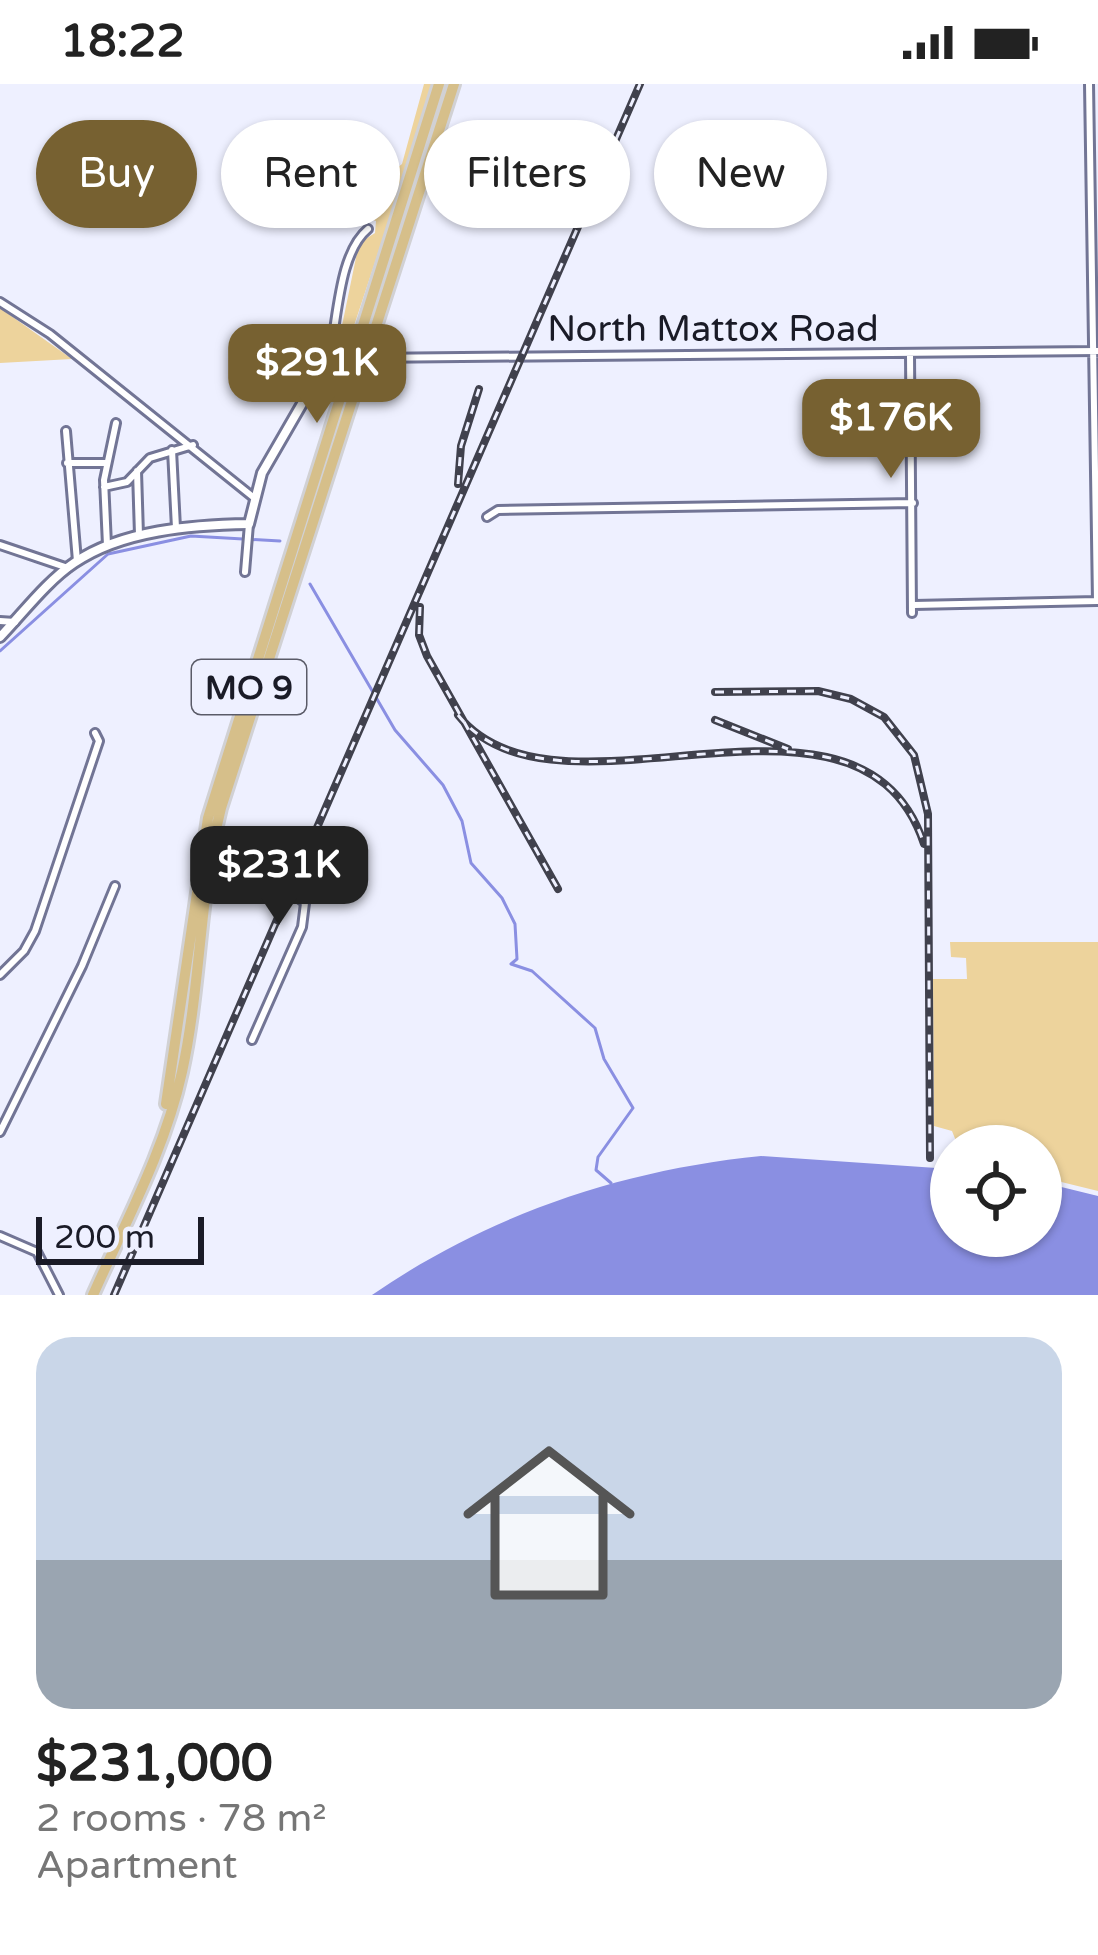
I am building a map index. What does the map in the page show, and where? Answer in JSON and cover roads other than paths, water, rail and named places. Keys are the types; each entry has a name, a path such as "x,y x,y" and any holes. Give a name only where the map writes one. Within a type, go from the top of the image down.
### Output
{"main road":[{"name":"MO 9","path":"93,1295 144,1179 172,1080 203,861 360,358 439,84"},
{"name":"MO 9","path":"360,358 373,336 454,84"},
{"path":"373,336 392,358"}],"street":[{"path":"910,354 913,609 1098,601 1089,84"},
{"path":"245,572 254,493 328,357 350,261 357,240 368,230"},
{"path":"0,302 254,493"},
{"name":"North Mattox Road","path":"328,357 1094,351"},
{"path":"108,548 105,463 116,422"},
{"path":"66,431 77,561"},
{"path":"104,487 127,482 172,450 193,445"},
{"path":"172,450 176,528"},
{"path":"67,463 105,463"},
{"path":"137,471 139,538"},
{"path":"488,517 498,510 913,502"},
{"path":"0,637 77,561 176,528 249,527"},
{"path":"0,545 68,568"},
{"path":"0,621 14,622"},
{"path":"0,975 24,951 35,931 99,741 95,733"},
{"path":"203,861 289,891 305,903 302,927 252,1040"},
{"path":"0,1132 82,966 115,886"},
{"path":"0,1236 37,1252 59,1295"}],"water":[{"path":"761,1156 930,1168 930,1257 1062,1257 1062,1187 1098,1196 1098,1295 372,1295 509,1220 607,1185"}],"waterway":[{"path":"0,651 108,554 191,536 280,541"},
{"path":"310,584 395,730 443,785 462,821 471,863 502,898 515,924 517,959 511,964 532,971 595,1028 604,1059 633,1108 598,1157 596,1170 611,1183"}],"railway":[{"path":"114,1295 640,84"},
{"path":"458,484 461,446 479,389"},
{"path":"420,607 419,635 427,656 558,889"},
{"path":"715,692 818,691 851,699 884,717 914,755 928,814 930,1158"},
{"path":"458,715 504,749 564,761 775,751 838,760 890,788 924,844"},
{"path":"715,720 788,749"}]}
